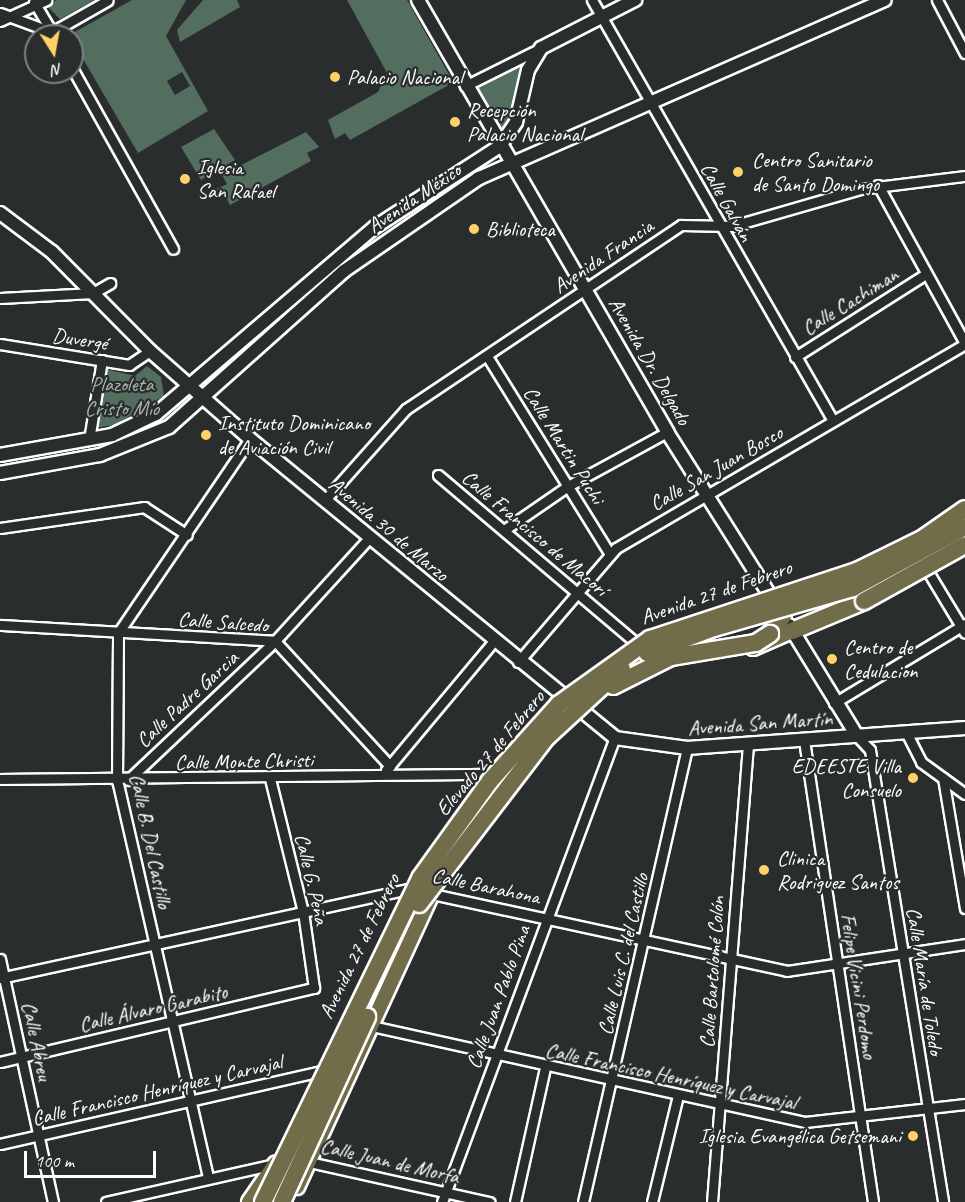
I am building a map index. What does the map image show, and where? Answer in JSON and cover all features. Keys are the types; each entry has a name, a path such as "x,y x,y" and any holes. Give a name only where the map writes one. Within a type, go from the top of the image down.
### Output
{"highway":[{"name":"Elevado 27 de Febrero","path":"263,1202 293,1146 421,877 490,781 559,704 650,639 857,572 922,539 965,509"},
{"name":"Elevado 27 de Febrero","path":"282,1202 423,894 572,703 657,648 854,588 965,527"},
{"path":"572,703 670,657 756,643 787,623 864,601 965,545"},
{"path":"258,1202 293,1146"}],"main road":[{"name":"Avenida Dr. Delgado","path":"418,0 465,86 586,289 667,432 787,623 834,703 857,736"},
{"path":"541,48 600,15 635,0"},
{"name":"Avenida México","path":"0,472 123,448 169,427 383,240 511,163 652,104 885,0"},
{"name":"Avenida México","path":"0,455 89,440 136,425 190,387 375,227 500,146 516,122 528,70 541,48"},
{"name":"Avenida 30 de Marzo","path":"0,213 52,252 150,351 250,439 518,662 572,703"},
{"name":"Avenida 27 de Febrero","path":"249,1202 276,1163 409,889 488,774 572,703 635,642 769,594 861,565 965,502"},
{"name":"Avenida 27 de Febrero","path":"289,1202 311,1160 433,891 572,703 641,663 703,638 787,623 865,590 922,562 965,536"},
{"path":"641,663 764,646 787,623"},
{"name":"Avenida San Martín","path":"572,703 615,738 687,748 965,728"}],"street":[{"path":"0,21 34,3 46,0"},
{"path":"69,24 108,0"},
{"name":"Calle Galván","path":"592,0 719,227 833,421"},
{"path":"937,0 965,53"},
{"path":"34,3 47,24"},
{"path":"0,13 28,24"},
{"path":"465,86 541,48"},
{"path":"81,84 173,249"},
{"name":"Avenida Francia","path":"324,501 392,420 681,225 719,227 878,185 965,176"},
{"path":"878,185 924,276 965,344"},
{"name":"Calle Cachiman","path":"795,357 924,276"},
{"path":"0,298 93,293 110,284"},
{"name":"Duvergé","path":"0,344 129,365 150,351"},
{"name":"Calle San Juan Bosco","path":"518,662 609,553 965,344"},
{"name":"Calle Martin Puchi","path":"487,356 609,553"},
{"path":"89,440 102,360"},
{"path":"504,530 568,486 667,432"},
{"path":"118,633 187,535 250,439"},
{"name":"Calle Francisco de Macorí","path":"438,475 635,642"},
{"path":"0,528 144,507 187,535"},
{"name":"Calle Padre Garcia","path":"128,780 275,641 368,538"},
{"path":"834,703 964,628 922,562"},
{"name":"Calle Salcedo","path":"0,625 275,641 390,766"},
{"name":"Calle B. Del Castillo","path":"118,633 117,781 208,1177"},
{"path":"381,777 494,642"},
{"path":"906,732 921,762 965,794"},
{"name":"Calle María de Toledo","path":"857,736 870,750 943,1202"},
{"name":"Calle Juan Pablo Pina","path":"443,1197 546,917 615,738"},
{"name":"Felipe Vicini Perdomo","path":"804,740 873,1202"},
{"name":"Calle Bartolomé Colón","path":"712,1202 748,745"},
{"name":"Calle Luis C. del Castillo","path":"583,1202 645,941 687,748"},
{"name":"Calle Monte Christi","path":"0,779 117,781 488,774"},
{"name":"Calle G. Peña","path":"270,778 303,912 315,988"},
{"path":"943,778 965,908"},
{"name":"Calle Barahona","path":"2,977 409,889 433,891 645,941 731,957 787,971 965,944"},
{"name":"Calle Abreu","path":"0,959 2,977 53,1202"},
{"name":"Calle Álvaro Garabito","path":"0,1062 315,988"},
{"name":"Calle Francisco Henríquez y Carvajal","path":"372,1026 544,1068 805,1122 861,1120 965,1104"},
{"path":"515,1202 544,1068"},
{"name":"Calle Francisco Henríquez y Carvajal","path":"0,1144 322,1071"},
{"path":"652,1202 678,1095"},
{"name":"Calle Juan de Morfa","path":"106,1202 276,1163 311,1160 443,1197 489,1202"}],"green space":[{"path":"56,0 94,0 60,19 48,7"},
{"path":"132,0 186,0 166,36 208,111 138,153 84,61 84,27","holes":["182,72 190,86 175,95 167,81"]},
{"path":"203,0 237,0 240,7 180,42 177,30"},
{"path":"347,0 407,0 451,78 447,86 350,140 345,133 335,139 328,120 378,92 387,73"},
{"path":"528,57 517,109 499,140 468,88"},
{"path":"214,129 235,160 218,170 213,163 203,168 208,176 201,180 181,147"},
{"path":"306,132 319,147 307,153 311,161 230,205 222,190 212,196 206,184 215,190 227,184 222,175"},
{"name":"Plazoleta Cristo Mío","path":"147,366 161,377 164,396 114,425 94,428 101,368 135,376"}],"place":[{"name":"Palacio Nacional","path":"335,77"},
{"name":"Recepción Palacio Nacional","path":"455,122"},
{"name":"Centro Sanitario de Santo Domingo","path":"738,172"},
{"name":"Iglesia San Rafael","path":"185,179"},
{"name":"Biblioteca","path":"474,229"},
{"name":"Instituto Dominicano de Aviación Civil","path":"206,435"},
{"name":"Centro de Cedulacion","path":"832,659"},
{"name":"EDEESTE Villa Consuelo","path":"913,778"},
{"name":"Clinica Rodriguez Santos","path":"764,870"},
{"name":"Iglesia Evangélica Getsemani","path":"913,1136"}]}
